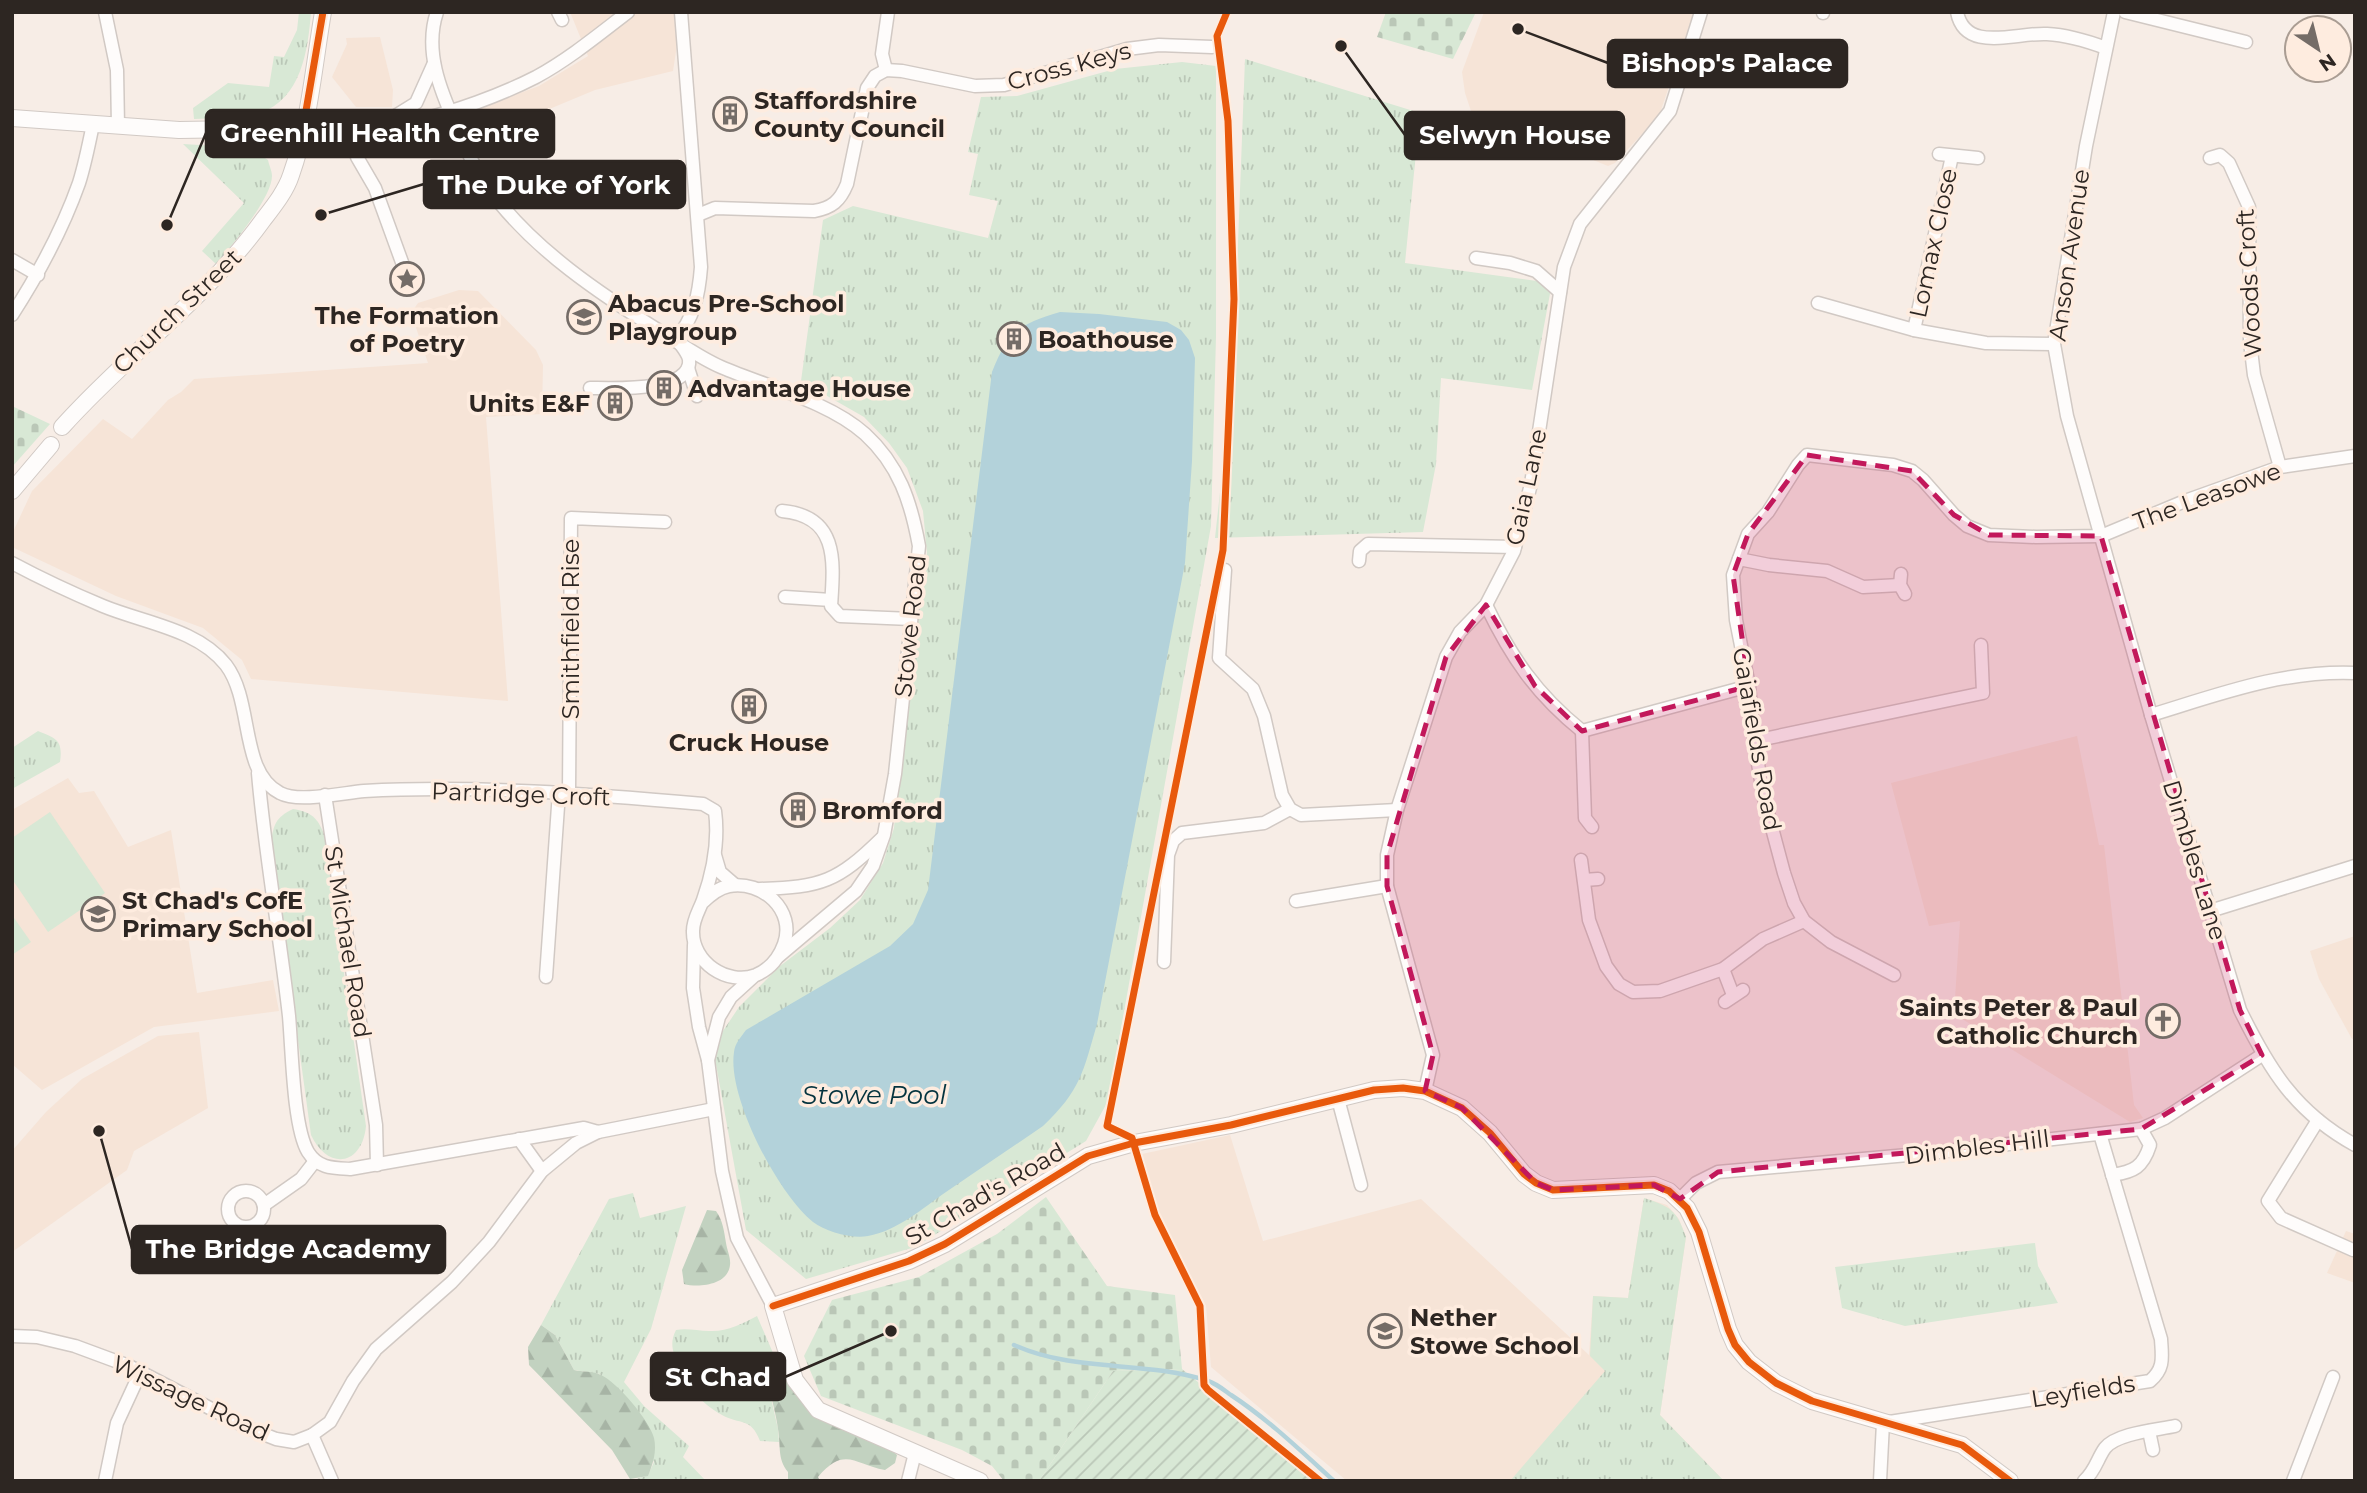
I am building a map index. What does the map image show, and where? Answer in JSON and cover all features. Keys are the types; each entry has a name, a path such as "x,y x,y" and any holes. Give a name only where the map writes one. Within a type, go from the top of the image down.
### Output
{"street":[{"path":"105,12 117,70 118,126"},
{"name":"Church Street","path":"51,446 62,427 107,380 215,280 248,241 291,178 303,128 323,12"},
{"path":"377,125 416,103 434,63 433,33 437,12"},
{"path":"12,118 179,131 354,127 414,121 449,111 536,77 580,50 628,12"},
{"path":"681,12 701,267 695,308 678,342 689,358 688,368 697,396"},
{"path":"698,215 715,208 814,211 830,208 842,196 847,184 867,89 875,76 886,70 882,54 888,12"},
{"name":"Gaia Lane","path":"1425,1091 1433,1055 1387,886 1387,855 1396,810 1446,657 1460,632 1486,605 1515,547 1531,484 1564,267 1580,224 1670,111 1701,12"},
{"path":"1956,12 1959,23 1966,32 1981,37 2047,34 2075,38 2106,48"},
{"name":"Anson Avenue","path":"2101,536 2067,416 2054,344 2086,146 2114,12"},
{"path":"2125,12 2246,41"},
{"name":"Cross Keys","path":"886,70 975,86 1004,85 1126,49 1158,45 1212,47"},
{"name":"Stowe Road","path":"434,63 449,111 468,152 487,186 517,222 596,290 678,342 719,366 849,421 885,454 906,491 919,546 895,774 884,835 873,866 856,891 779,956"},
{"path":"12,315 38,275 58,236 80,181 93,124"},
{"path":"354,127 357,158 375,188 403,265"},
{"name":"Lomax Close","path":"1914,330 1945,155 1978,158"},
{"name":"Woods Croft","path":"2210,158 2220,155 2230,163 2249,208 2252,365 2280,467"},
{"path":"1476,258 1510,263 1536,271 1560,292"},
{"path":"12,260 38,275"},
{"path":"1818,303 1914,330 1986,343 2054,344"},
{"path":"590,388 649,388 678,378 688,368"},
{"path":"12,491 51,446"},
{"name":"Gaiafields Road","path":"1894,975 1831,942 1804,921 1794,903 1784,873 1764,798 1754,741 1749,686 1736,621 1733,575 1748,534 1768,512 1807,455 1893,465 1912,471 1966,526 1989,535 2101,536"},
{"name":"The Leasowe","path":"2101,536 2185,501 2280,467 2355,456"},
{"path":"782,511 802,513 819,527 826,538 832,551 834,566 831,606 840,616 911,619"},
{"name":"Smithfield Rise","path":"564,792 570,518 665,522"},
{"name":"Dimbles Lane","path":"2101,536 2151,715 2240,1010 2262,1055 2286,1089 2318,1119 2355,1145"},
{"path":"1359,561 1360,551 1368,544 1515,547"},
{"path":"1739,559 1827,571 1863,587 1902,584"},
{"path":"12,563 106,607 200,641 227,667 237,685 258,772 264,843 289,1014 300,1134 315,1161 331,1168 350,1169 584,1128 598,1132"},
{"path":"1225,570 1219,658 1253,689 1264,716 1282,795 1290,809 1301,815 1396,810"},
{"path":"785,597 831,600"},
{"path":"1486,605 1506,646 1535,686 1556,710 1582,731 1585,822"},
{"path":"1754,741 1983,693 1981,645"},
{"path":"2151,715 2266,680 2322,672 2355,673"},
{"path":"1582,731 1749,686"},
{"path":"258,772 268,785 289,797 325,795"},
{"name":"Partridge Croft","path":"325,795 365,791 564,792 703,804 715,811 718,830 715,854"},
{"path":"546,977 564,792"},
{"name":"St Michael Road","path":"325,795 376,1125 377,1165"},
{"path":"1164,962 1168,855 1173,841 1182,833 1264,823 1290,809"},
{"path":"884,835 859,860 835,877 810,886 760,889 735,885 713,892 695,914 692,929 693,988 708,1060 722,1171 737,1238 773,1306 795,1380 818,1409 980,1481"},
{"path":"715,854 720,872 735,885"},
{"path":"702,903 715,854"},
{"path":"1581,860 1589,920 1606,966 1619,984 1633,992 1660,991 1723,970 1763,939 1804,921"},
{"path":"2210,911 2355,866"},
{"path":"1584,880 1598,879"},
{"path":"1296,901 1387,886"},
{"path":"708,1060 719,1017 731,997 769,967 779,956 785,940 783,913 775,900 760,889"},
{"path":"694,942 700,956 714,971 741,978 756,975"},
{"path":"1723,970 1734,996"},
{"name":"Dimbles Hill","path":"1680,1199 1696,1183 1718,1172 1930,1153 2141,1129 2165,1118 2262,1055"},
{"name":"St Chad's Road","path":"773,1306 909,1261 945,1244 1088,1156 1134,1143 1231,1125 1374,1090 1402,1088 1425,1091"},
{"path":"1425,1091 1462,1108 1490,1133 1524,1174 1553,1190 1654,1185 1669,1191 1687,1208 1699,1232 1728,1329 1735,1345 1749,1362 1789,1390 1812,1401 1962,1445 2010,1481"},
{"path":"1338,1099 1361,1185"},
{"path":"332,1481 312,1436 330,1422 353,1381 376,1349 461,1272 489,1242 542,1171 576,1143 598,1132 714,1109"},
{"path":"2318,1119 2268,1201 2281,1218 2353,1250"},
{"path":"2112,1175 2132,1172 2146,1157 2150,1145 2141,1129"},
{"name":"Leyfields","path":"1883,1423 2150,1381 2160,1373 2161,1339 2100,1134"},
{"path":"519,1139 542,1171"},
{"path":"264,1205 301,1179 315,1161"},
{"name":"Wissage Road","path":"12,1336 37,1337 75,1346 141,1371 248,1428 276,1439 294,1442 312,1436"},
{"path":"105,1481 117,1423 141,1371"},
{"path":"2293,1481 2333,1377"},
{"path":"1880,1481 1883,1423"},
{"path":"2084,1481 2111,1443 2124,1437 2175,1426"},
{"path":"2148,1431 2153,1450"},
{"path":"908,1481 915,1453"}],"highlighted area":[{"path":"1807,455 1912,471 1954,515 1989,535 2101,536 2240,1010 2262,1055 2141,1129 1718,1172 1680,1199 1654,1185 1553,1190 1536,1183 1462,1108 1425,1091 1433,1055 1387,886 1387,855 1446,657 1486,605 1535,686 1582,731 1749,686 1733,575 1748,534"}],"shaded area":[{"path":"570,12 682,12 673,71 595,90 473,141 463,114 539,86 588,56"},
{"path":"1484,12 1694,12 1659,116 1615,163 1608,166 1471,111 1462,72"},
{"path":"380,37 393,90 392,107 356,107 332,77 347,44 346,38"},
{"path":"459,290 478,291 536,350 543,365 542,414 486,417 508,701 251,679 242,660 203,628 116,596 12,547 12,534 32,491 103,419 132,439 168,400 194,379 428,363 411,313 418,303"},
{"path":"2077,736 2099,845 2104,845 2134,1105 2143,1118 2130,1122 1954,1014 1960,921 1929,926 1891,783"},
{"name":"St Chad's CofE Primary School","path":"68,778 79,793 94,791 128,847 171,830 197,993 273,980 279,1011 154,1027 42,1090 12,1064 12,810"},
{"path":"2355,936 2355,1039 2352,1039 2319,979 2310,951"},
{"path":"199,1032 208,1108 134,1151 127,1170 12,1252 12,1151 46,1112 82,1079 158,1036"},
{"name":"Nether Stowe School","path":"1230,1135 1263,1241 1421,1199 1589,1355 1593,1296 1628,1298 1644,1198 1667,1205 1679,1219 1686,1237 1660,1415 1724,1481 1347,1481 1211,1367 1206,1306 1161,1222 1147,1184 1142,1154"},
{"path":"2346,1231 2355,1234 2355,1283 2327,1273"}],"green space":[{"path":"299,12 311,12 308,42 300,72 285,97 274,106 252,115 194,119 193,108 228,83 269,87 274,56 284,57 297,30"},
{"path":"1386,12 1476,12 1453,59 1377,37"},
{"path":"1245,59 1420,113 1405,263 1552,283 1532,390 1441,378 1436,464 1423,532 1215,538 1233,374"},
{"path":"1182,62 1216,66 1216,337 1211,526 1108,1101 1086,1141 915,1247 806,1279 746,1230 715,1059 721,1034 739,1007 780,966 830,928 860,900 883,863 894,828 927,553 923,511 907,468 889,443 864,417 801,381 823,220 853,206 988,238 998,201 969,195 978,154 968,152 981,97 1017,96 1115,69"},
{"path":"183,144 250,148 268,160 271,170 270,185 258,209 216,264 202,251 244,203"},
{"path":"12,406 50,424 12,467"},
{"path":"38,731 57,741 60,762 12,789 12,748"},
{"path":"293,809 313,816 324,834 366,1126 358,1149 343,1159 335,1159 326,1154 311,1135 271,843 276,822"},
{"path":"50,812 105,893 48,932 12,879 12,838"},
{"path":"12,915 31,942 12,955"},
{"path":"633,1193 640,1218 686,1206 651,1329 624,1382 644,1406 689,1446 683,1457 706,1481 630,1481 648,1475 654,1462 600,1374 574,1370 555,1335 541,1325 609,1199"},
{"path":"1046,1197 1107,1286 1175,1295 1182,1369 1113,1371 1039,1481 1004,1481 992,1466 962,1450 821,1396 804,1356 832,1300 919,1277 997,1234"},
{"path":"1644,1198 1671,1210 1679,1220 1686,1237 1660,1415 1724,1481 1510,1481 1605,1371 1590,1356 1593,1296 1628,1298"},
{"path":"707,1210 716,1211 722,1222 730,1260 728,1272 712,1284 684,1284 682,1270"},
{"path":"2035,1243 2038,1266 2058,1303 1905,1326 1842,1308 1835,1267"},
{"path":"757,1316 783,1376 775,1376 771,1398 779,1442 760,1441 749,1425 728,1418 707,1405 687,1381 673,1348 676,1330 722,1330"},
{"path":"541,1325 555,1335 574,1370 595,1373 608,1379 640,1412 655,1443 648,1476 630,1479 612,1450 529,1365 528,1347"},
{"path":"1182,1369 1319,1481 1039,1481 1113,1371"},
{"path":"775,1376 783,1376 815,1415 889,1449 897,1455 895,1463 885,1470 843,1459 827,1467 818,1477 820,1481 788,1481 788,1472 781,1457 769,1383"}],"water":[{"name":"Stowe Pool","path":"1060,312 1167,322 1181,330 1189,340 1195,358 1185,563 1097,1024 1079,1080 1066,1102 1043,1126 899,1224 868,1236 839,1234 813,1222 799,1209 771,1168 738,1094 734,1071 735,1049 746,1030 890,946 913,924 928,890 992,372 1004,347 1017,332 1034,321"}],"waterway":[{"path":"1014,1345 1062,1359 1160,1370 1211,1382 1272,1425 1334,1481"}],"cycle path":[{"path":"303,128 323,12"},
{"path":"1227,12 1217,36 1228,121 1234,299 1223,550 1107,1126 1132,1138 1155,1215 1200,1306 1204,1385 1320,1481"},
{"path":"773,1306 909,1261 945,1244 1088,1156 1134,1143 1231,1125 1374,1090 1403,1088 1425,1091 1462,1108 1490,1133 1524,1174 1553,1190 1654,1185 1669,1191 1687,1208 1699,1232 1728,1329 1735,1345 1749,1362 1776,1383 1812,1401 1962,1445 2010,1481"}],"place":[{"name":"Bishop's Palace","path":"1518,29"},
{"name":"Selwyn House","path":"1341,46"},
{"name":"Staffordshire County Council","path":"730,114"},
{"name":"The Duke of York","path":"321,215"},
{"name":"Greenhill Health Centre","path":"167,225"},
{"name":"The Formation of Poetry","path":"407,279"},
{"name":"Abacus Pre-School Playgroup","path":"584,317"},
{"name":"Boathouse","path":"1014,339"},
{"name":"Advantage House","path":"664,388"},
{"name":"Units E&F","path":"615,403"},
{"name":"Cruck House","path":"749,706"},
{"name":"Bromford","path":"798,810"},
{"name":"St Chad's CofE Primary School","path":"98,914"},
{"name":"Saints Peter & Paul Catholic Church","path":"2163,1021"},
{"name":"The Bridge Academy","path":"99,1131"},
{"name":"St Chad","path":"891,1331"},
{"name":"Nether Stowe School","path":"1385,1331"}]}
